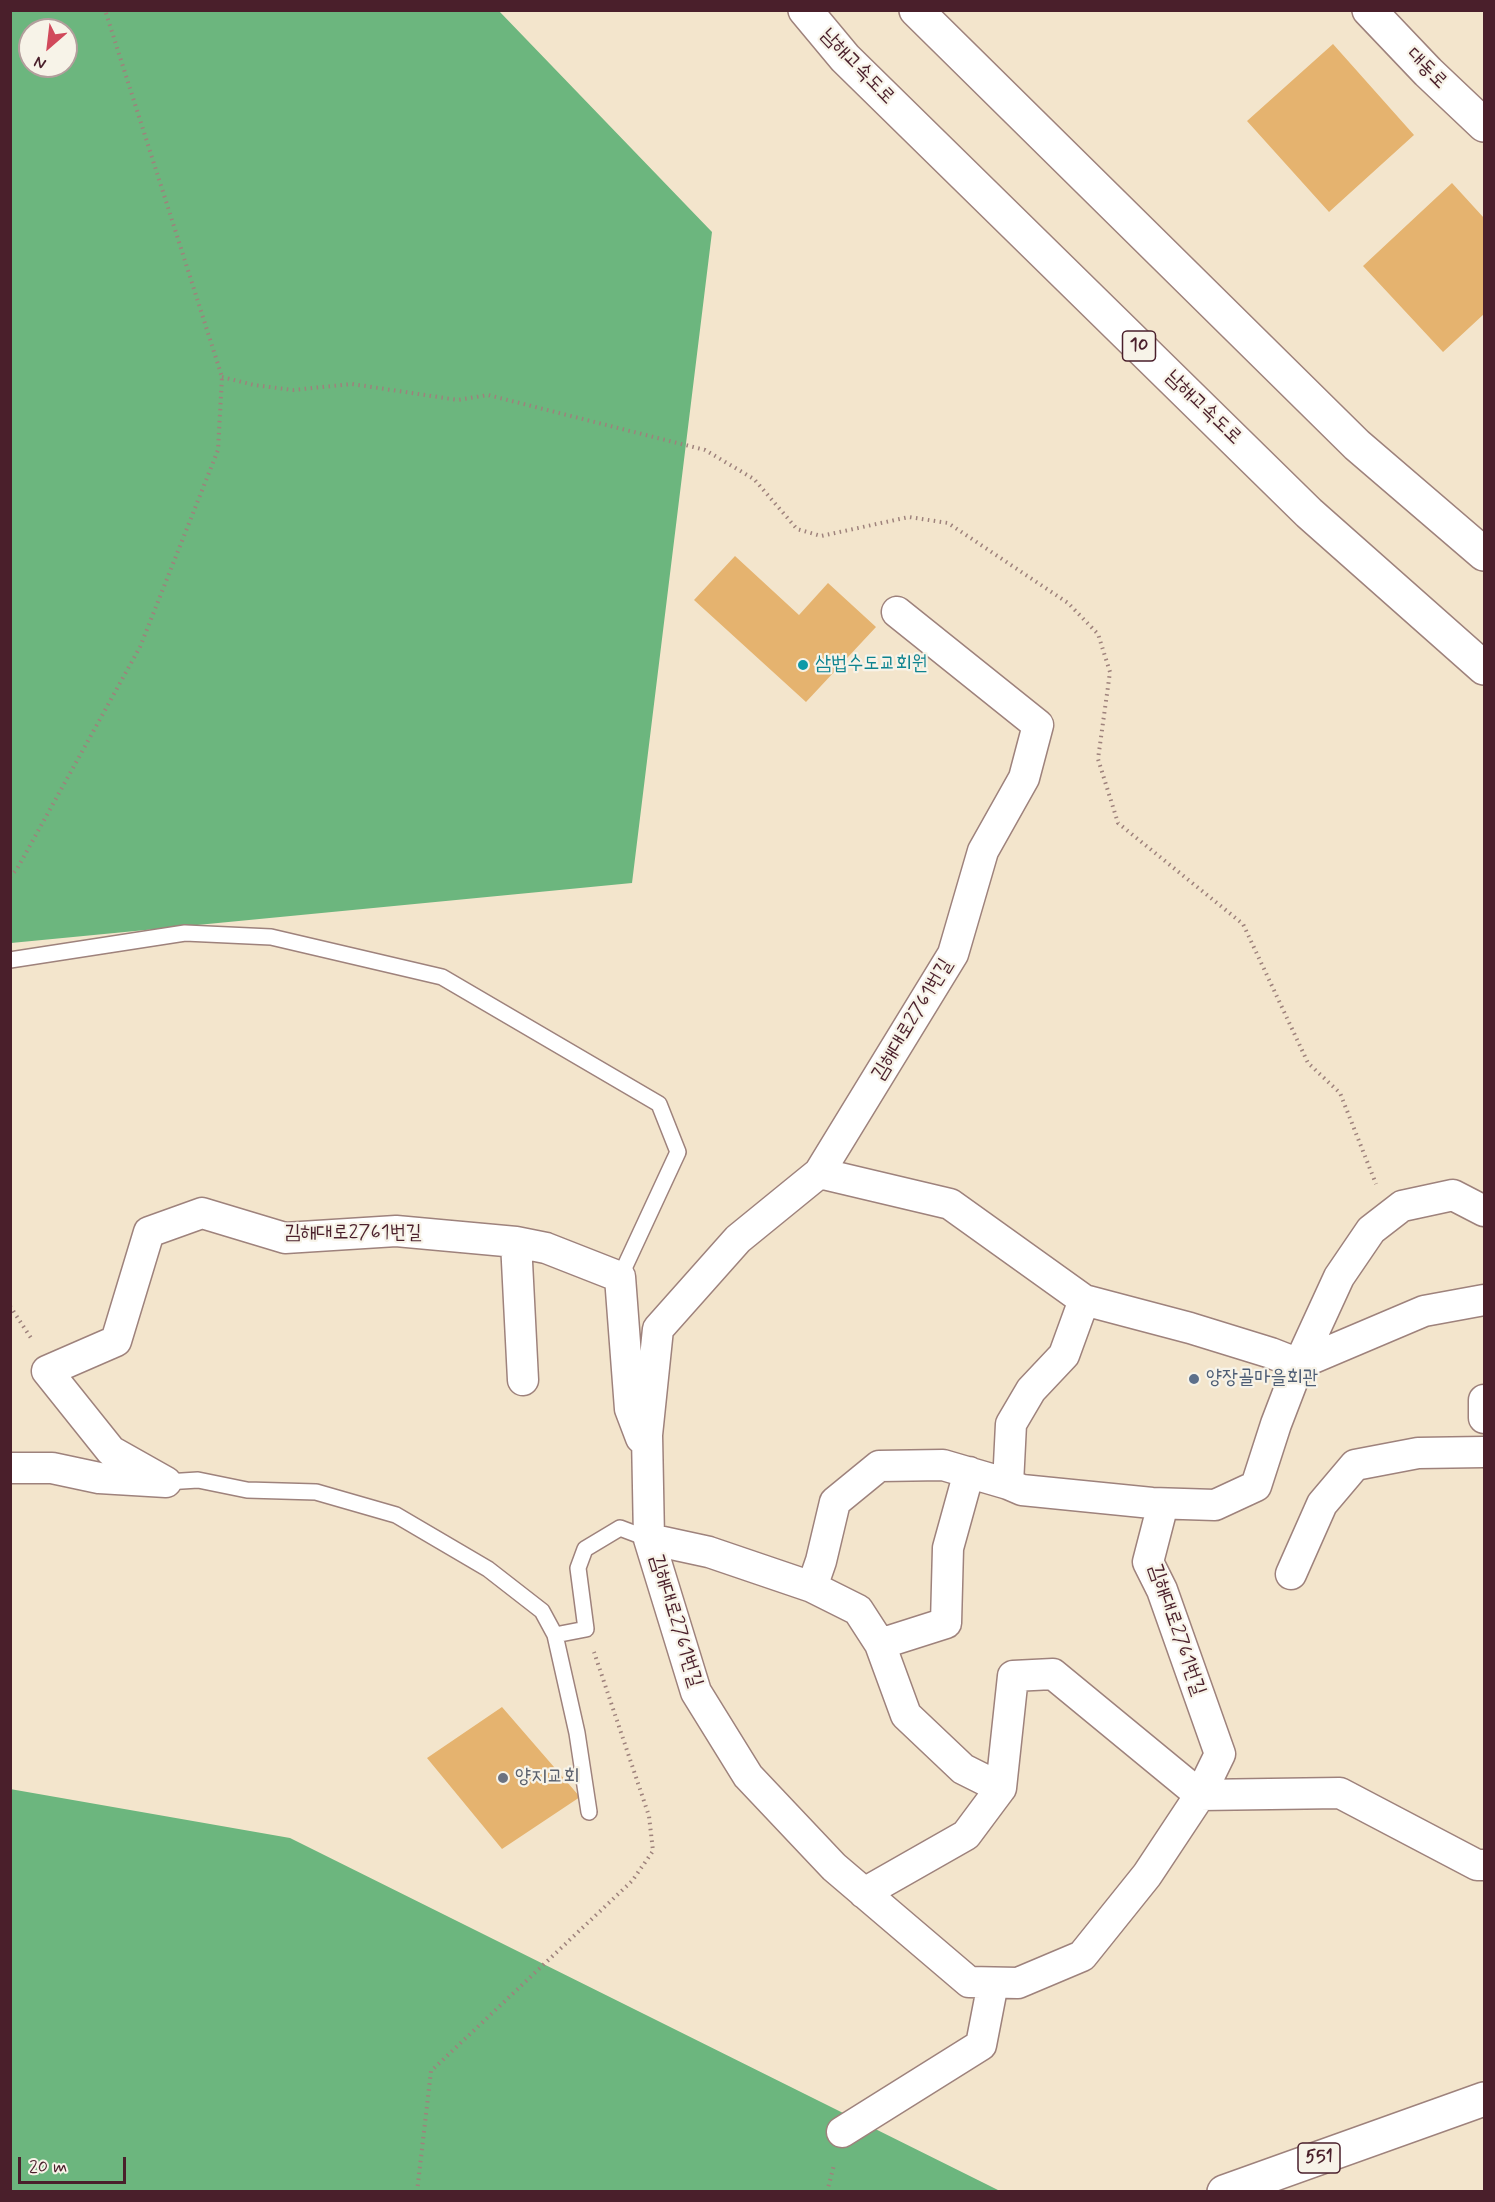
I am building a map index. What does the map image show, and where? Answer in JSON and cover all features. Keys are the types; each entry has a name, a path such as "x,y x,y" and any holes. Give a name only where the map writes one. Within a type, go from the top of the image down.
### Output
{"main road":[{"name":"남해고속도로","path":"805,10 845,58 1301,504 1485,668"},
{"path":"916,10 1357,445 1485,554"},
{"name":"대동로","path":"1369,10 1428,72 1485,125"},
{"name":"551","path":"1224,2192 1485,2099"}],"street":[{"name":"김해대로2761번길","path":"897,612 1038,725 1024,778 983,851 953,954 819,1173 738,1239 658,1329 647,1435 650,1539 696,1692 748,1776 834,1867 969,1982 1018,1983 1082,1956 1147,1875 1200,1795 1220,1754 1162,1590 1149,1562 1163,1504"},
{"path":"819,1173 950,1204 1084,1300 1190,1328 1271,1353 1299,1365 1424,1311 1485,1300"},
{"path":"812,1587 821,1561 835,1502 879,1466 943,1465 1022,1490 1163,1504 1215,1505 1256,1486 1276,1424 1299,1365 1339,1277 1371,1230 1402,1206 1453,1196 1485,1211"},
{"name":"김해대로2761번길","path":"47,1371 116,1341 149,1232 202,1213 285,1238 396,1231 516,1242 546,1248 620,1277 630,1409 648,1458"},
{"path":"516,1242 524,1380"},
{"path":"1008,1484 1011,1424 1031,1390 1064,1355 1084,1300"},
{"path":"47,1371 111,1451 166,1482"},
{"path":"1485,1400 1485,1418"},
{"path":"1291,1574 1322,1504 1355,1465 1418,1453 1485,1452"},
{"path":"10,1468 52,1468 99,1478 166,1482"},
{"path":"880,1644 946,1623 948,1548 969,1472"},
{"path":"650,1539 709,1552 812,1587 858,1610 880,1644 906,1715 963,1768 1001,1788"},
{"path":"864,1893 966,1835 1001,1788 1013,1676 1053,1674 1200,1795 1340,1792 1477,1865 1485,1865"},
{"path":"842,2132 981,2045 993,1983"}],"lane":[{"path":"10,960 185,933 272,937 442,977 659,1104 678,1152 620,1277"},
{"path":"166,1482 198,1480 247,1490 316,1492 396,1515 488,1569 542,1611 555,1635 577,1733 589,1812"},
{"name":"김해대로2761번길","path":"586,1629 578,1568 585,1549 620,1528 650,1539"},
{"path":"555,1635 586,1629"}],"path":[{"path":"10,877 23,859 140,647 218,450 222,377 105,10"},
{"path":"10,1306 29,1333 47,1371"},
{"path":"417,2192 431,2071 632,1881 652,1851 649,1816 586,1629"}],"green space":[{"path":"11,11 499,11 712,232 632,883 11,943"},
{"path":"10,1789 290,1838 1000,2191 11,2191"}],"building":[{"path":"1333,44 1414,135 1329,212 1247,121"},
{"path":"1452,183 1484,218 1484,314 1443,352 1363,266"},
{"name":"삼법수도교회원","path":"735,556 799,615 828,583 876,627 806,702 694,600"},
{"name":"양지교회","path":"502,1707 580,1797 502,1849 427,1758"}],"place":[{"name":"삼법수도교회원","path":"803,665"},
{"name":"양장골마을회관","path":"1194,1379"},
{"name":"양지교회","path":"503,1778"}]}
